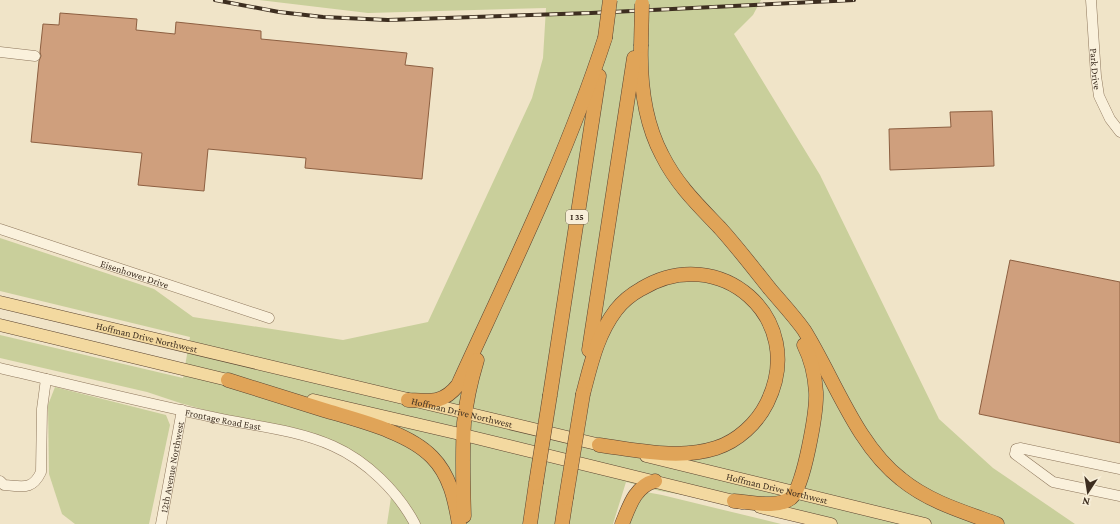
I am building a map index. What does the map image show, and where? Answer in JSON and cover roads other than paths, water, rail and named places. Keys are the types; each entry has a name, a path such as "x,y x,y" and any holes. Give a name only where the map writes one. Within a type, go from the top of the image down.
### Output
{"highway":[{"name":"I 35","path":"530,524 610,0"},
{"path":"562,524 638,44 643,2"},
{"path":"408,400 432,402 442,399 453,391 458,385 498,299 582,106 605,38"},
{"path":"638,44 642,90 651,129 662,156 684,189 721,229 803,329 866,442 900,479 935,501 997,524"},
{"path":"583,394 596,346 605,327 616,310 624,301 637,291 662,278 689,274 718,278 732,284 745,293 765,314 777,341 779,355 778,369 775,383 764,410 755,422 731,441 716,448 676,453 650,452 599,445"},
{"path":"734,501 776,504 790,498 796,493 801,478 814,420 816,391 811,363 805,347 774,293"},
{"path":"465,524 463,468 465,413 477,360 498,299"},
{"path":"228,380 365,423 419,446 432,457 443,471 454,498 459,524"},
{"path":"622,524 640,489 648,483 655,481"}],"main road":[{"name":"Hoffman Drive Northwest","path":"0,302 925,524"},
{"path":"0,325 831,524"}],"street":[{"name":"Park Drive","path":"1091,0 1098,90 1104,108 1120,132"},
{"path":"0,52 35,56"},
{"name":"Eisenhower Drive","path":"0,229 269,318"},
{"name":"Frontage Road East","path":"0,368 182,410 302,435 333,446 350,455 379,478 399,499 415,524"},
{"path":"0,481 4,485 27,486 37,481 41,472 42,409 46,379"},
{"name":"12th Avenue Northwest","path":"160,524 182,410"},
{"path":"1120,469 1020,448 1016,449 1015,454 1053,482 1120,496"}],"railway":[{"path":"215,0 279,12 323,17 388,20 591,13 854,0"}]}
